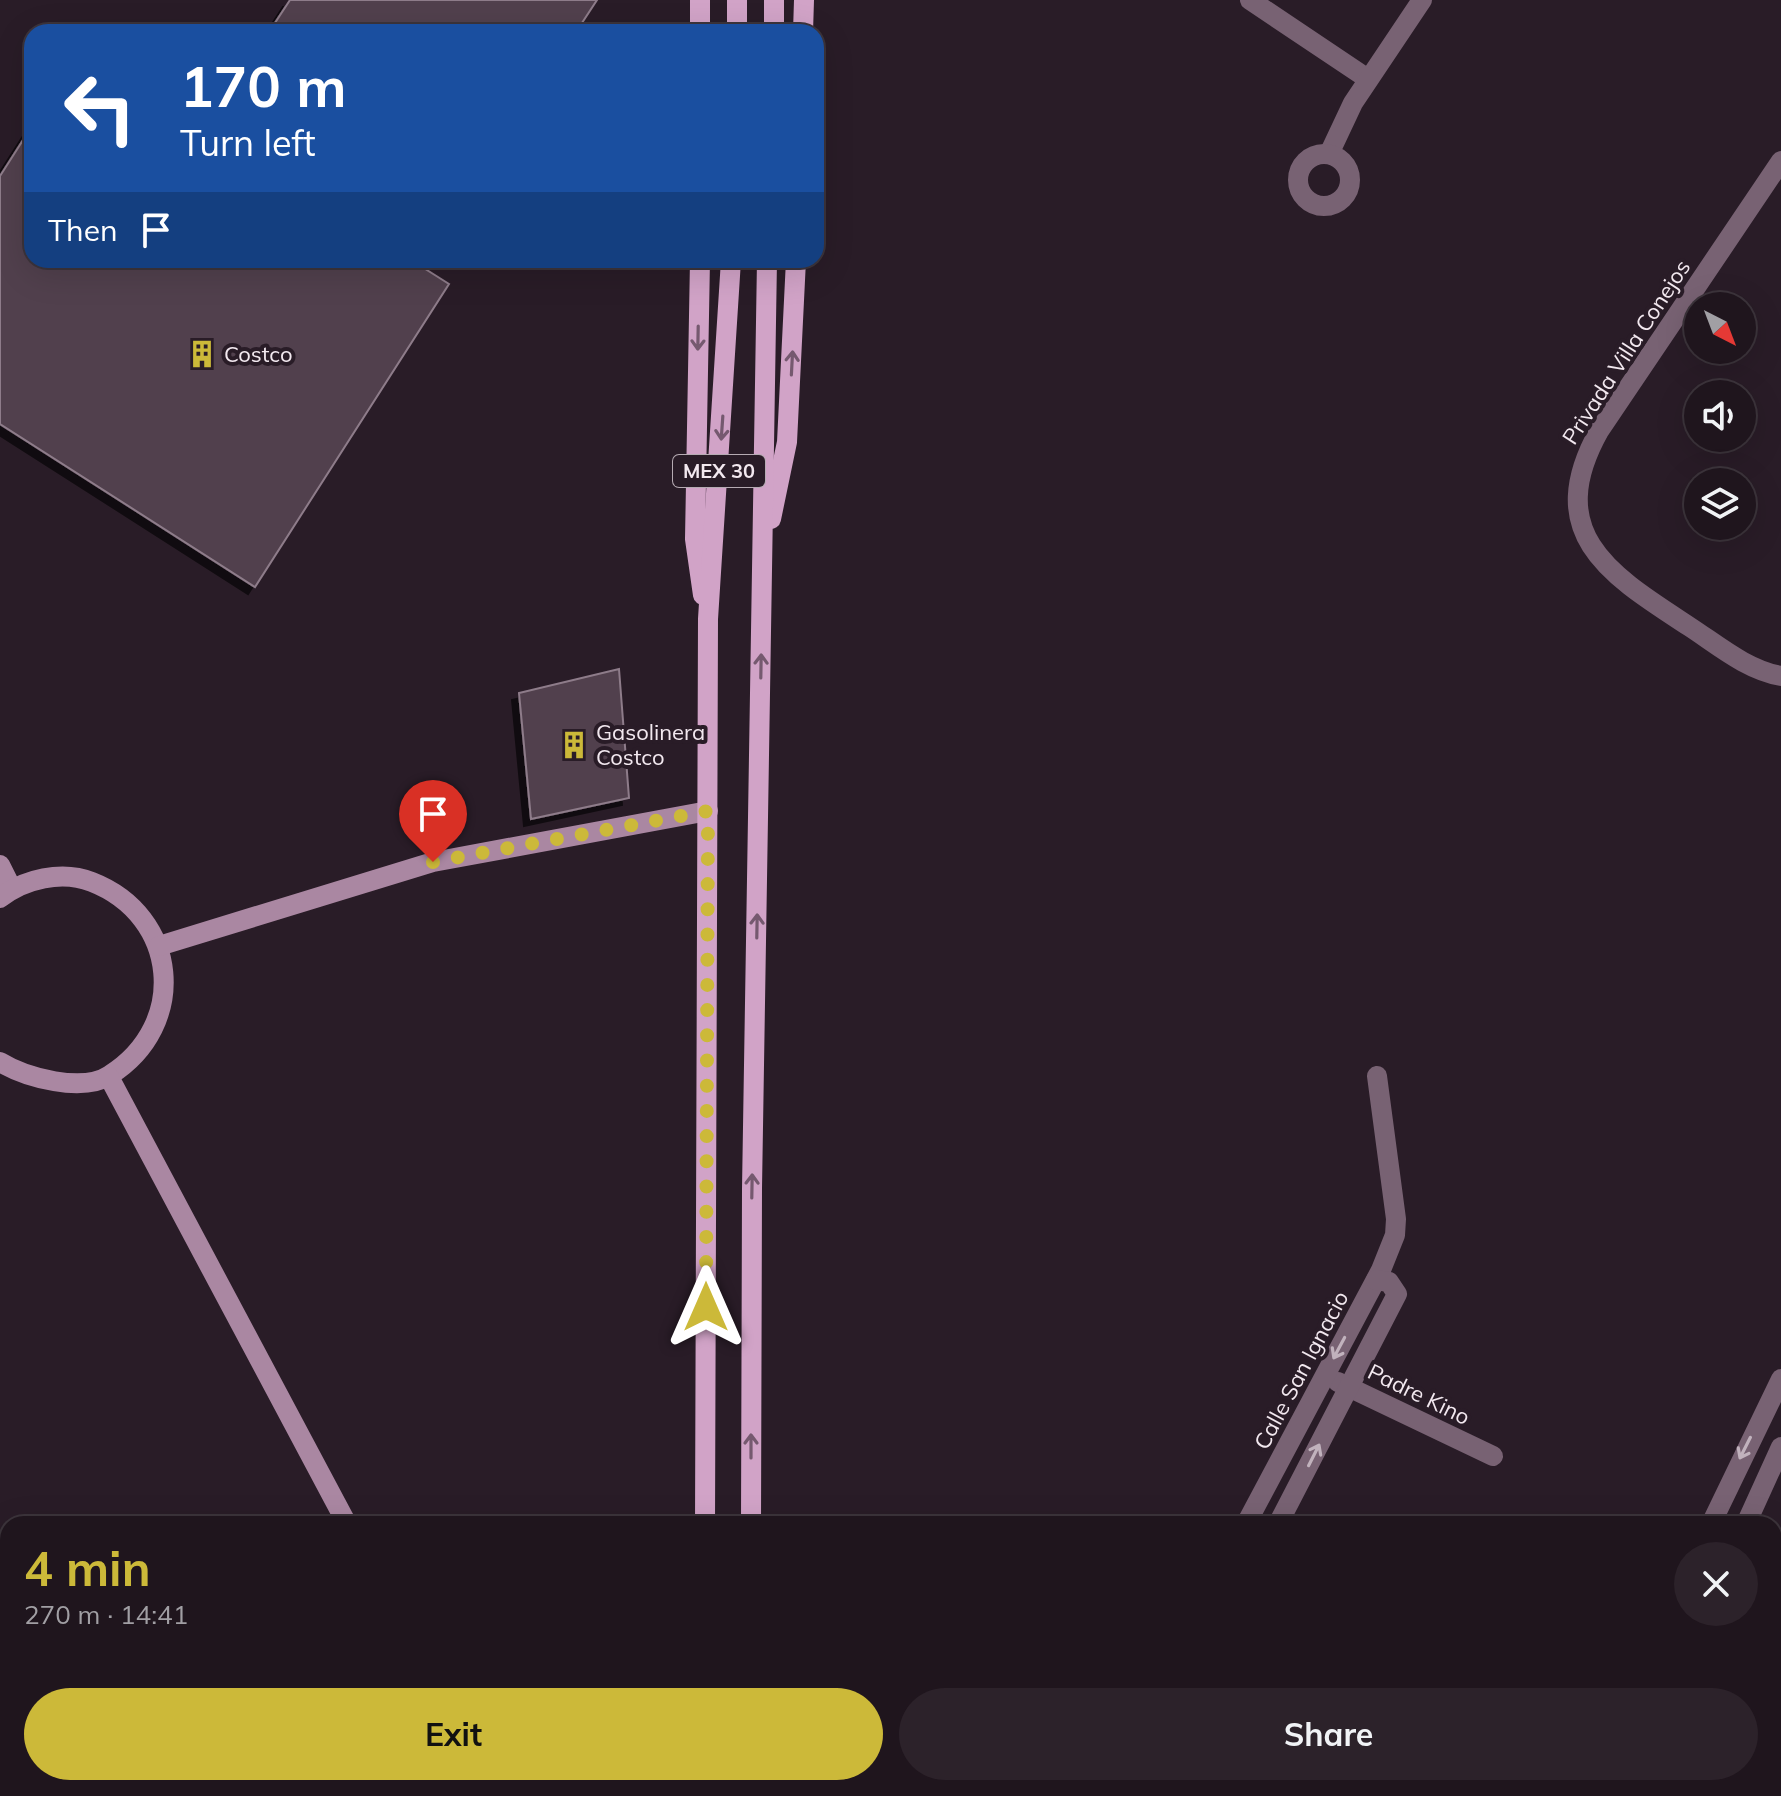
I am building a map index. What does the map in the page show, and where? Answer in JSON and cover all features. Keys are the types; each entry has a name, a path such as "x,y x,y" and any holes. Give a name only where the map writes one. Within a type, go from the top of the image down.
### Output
{"main road":[{"path":"700,0 700,24"},
{"path":"737,0 737,24"},
{"path":"774,0 774,24"},
{"path":"803,24 804,0"},
{"path":"700,268 695,539 698,575 708,619"},
{"name":"MEX 30","path":"705,1516 708,619 731,268"},
{"name":"MEX 30","path":"751,1516 752,1189 767,268"},
{"path":"763,550 787,442 796,268"}],"street":[{"path":"1250,0 1368,79"},
{"path":"1329,154 1368,79 1422,0"},
{"name":"Privada Villa Conejos","path":"1781,161 1599,431 1584,458 1578,490 1589,544 1617,579 1749,666 1781,676"},
{"path":"159,946 433,862 708,811"},
{"path":"0,865 6,893 46,878 82,878 115,891 142,915 159,946 164,982 158,1017 139,1047 109,1077 51,1083 20,1075 0,1062"},
{"path":"1376,1280 1392,1246 1396,1219 1377,1076"},
{"path":"109,1077 343,1516"},
{"name":"Calle San Ignacio","path":"1250,1516 1376,1280 1389,1282 1397,1294 1282,1516"},
{"name":"Padre Kino","path":"1324,1375 1493,1456"},
{"path":"1715,1516 1781,1379"},
{"path":"1750,1516 1781,1447"}],"building":[{"path":"290,0 597,0 581,24 274,24"},
{"name":"Costco","path":"24,138 24,268 424,268 449,284 255,587 0,424 0,176"},
{"name":"Gasolinera Costco","path":"619,669 629,798 531,819 519,693"}],"place":[{"name":"Costco","path":"202,354"},
{"name":"Gasolinera Costco","path":"574,745"}],"route":[{"path":"433,862 708,811 706,1307"}]}
